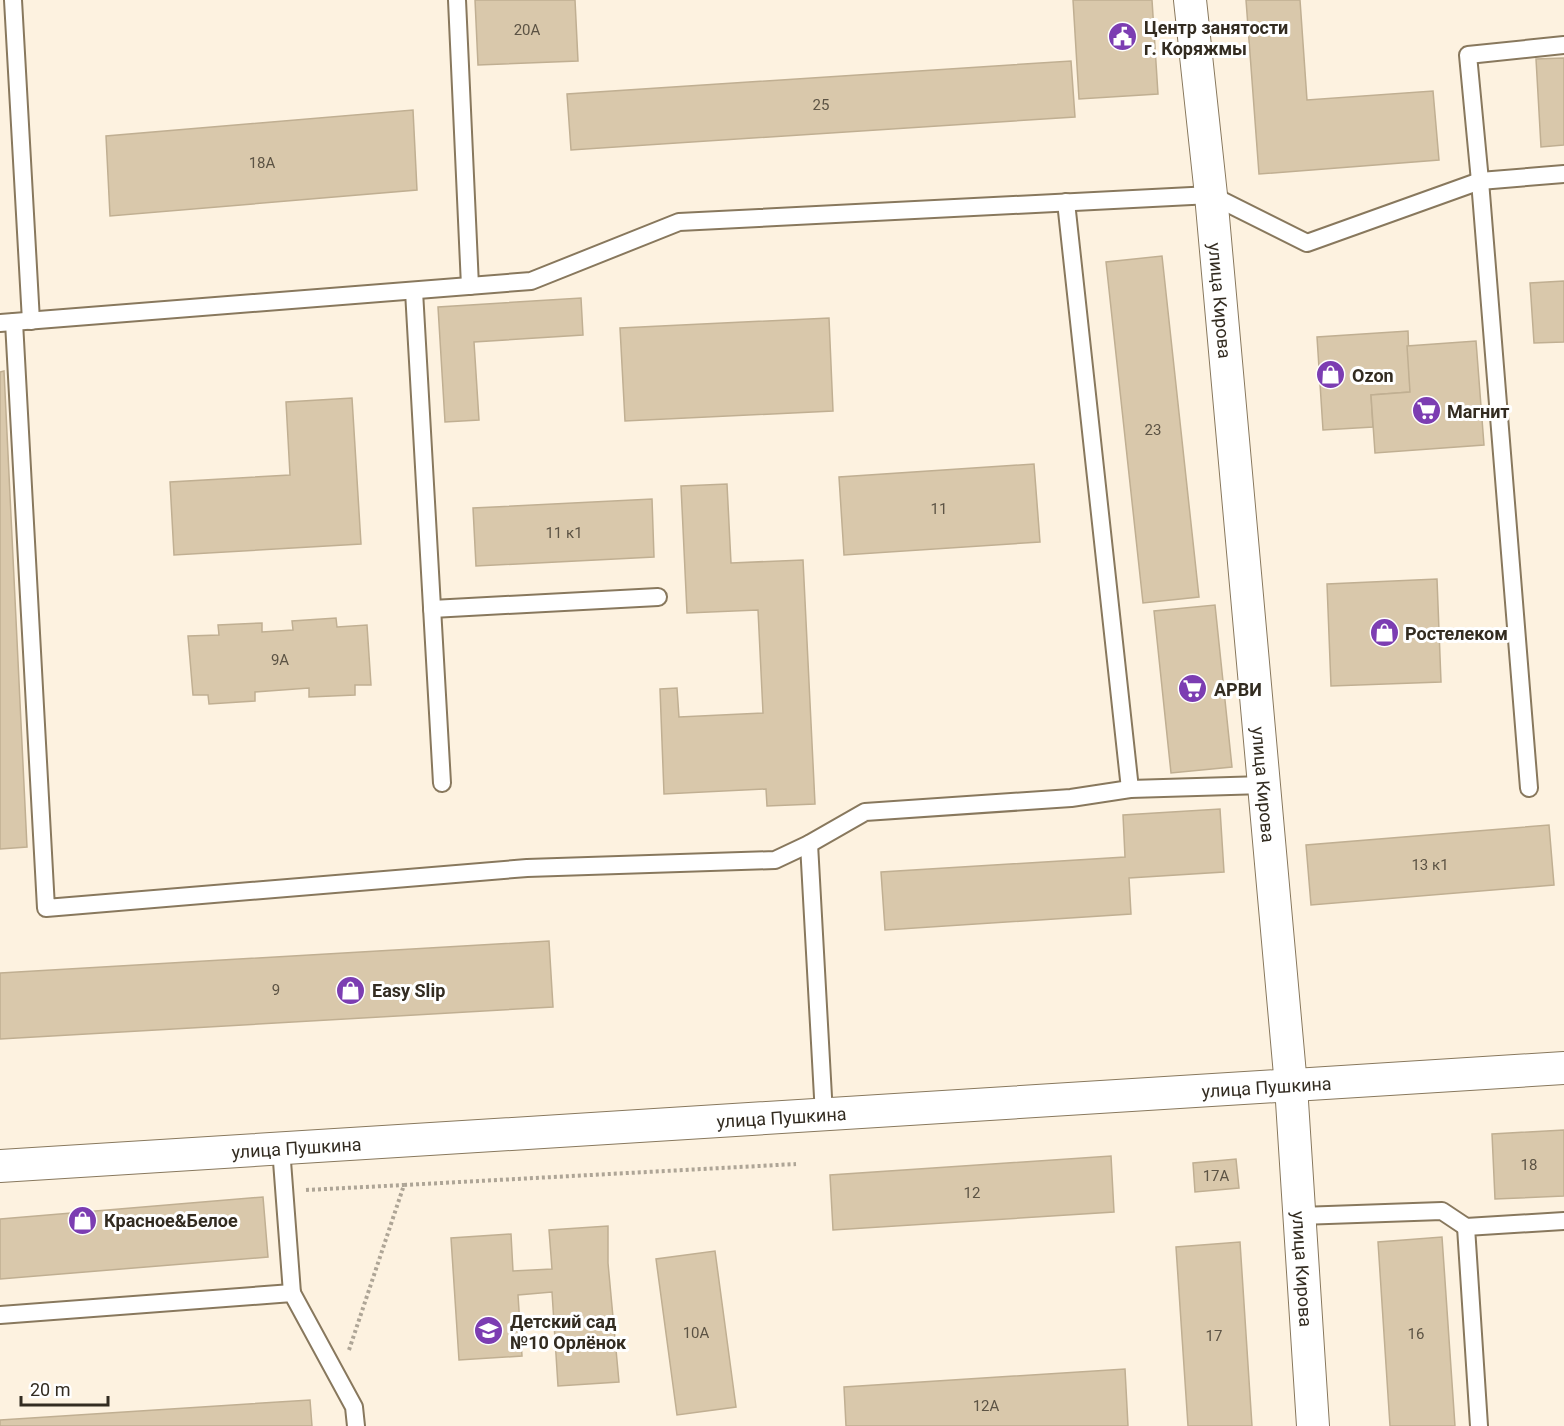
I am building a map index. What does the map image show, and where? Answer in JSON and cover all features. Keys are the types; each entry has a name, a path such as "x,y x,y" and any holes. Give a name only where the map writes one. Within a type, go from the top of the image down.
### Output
{"street":[{"name":"улица Кирова","path":"1190,0 1211,195 1291,1086 1313,1426"},
{"name":"улица Пушкина","path":"0,1167 1564,1068"}],"lane":[{"path":"13,0 31,321"},
{"path":"457,0 470,286"},
{"path":"1529,788 1468,55 1564,45"},
{"path":"1264,785 1130,789 1071,798 865,812 809,844 775,860 527,868 46,908 7,322 531,282 679,222 1211,195 1307,243 1480,181 1564,174"},
{"path":"1066,202 1130,789"},
{"path":"414,291 442,783"},
{"path":"432,609 658,597"},
{"path":"809,844 824,1115"},
{"path":"281,1148 292,1293 354,1407 356,1426"},
{"path":"1300,1216 1442,1211 1466,1227 1564,1221"},
{"path":"1466,1227 1479,1426"},
{"path":"0,1315 292,1293"}],"path":[{"path":"285,1191 796,1164"},
{"path":"339,1379 404,1185"}],"building":[{"path":"475,0 575,0 578,61 478,65"},
{"path":"1073,0 1152,0 1158,94 1079,99"},
{"path":"1246,0 1300,0 1307,100 1433,91 1439,160 1259,174"},
{"path":"1564,58 1564,145 1541,147 1536,59"},
{"path":"1071,61 1075,117 571,150 567,94"},
{"path":"413,110 417,190 110,216 106,136"},
{"path":"1162,256 1199,597 1143,603 1106,262"},
{"path":"1564,281 1564,342 1534,343 1530,283"},
{"path":"581,298 583,335 474,342 479,420 445,422 438,307"},
{"path":"829,318 833,411 625,421 620,328"},
{"path":"1408,331 1410,392 1371,395 1373,427 1323,430 1317,337"},
{"name":"Магнит","path":"1476,341 1484,445 1375,453 1371,395 1410,392 1407,346"},
{"path":"4,371 27,847 0,849 0,372"},
{"path":"352,398 361,544 174,555 170,482 290,475 286,402"},
{"path":"1034,464 1040,542 844,555 839,477"},
{"path":"727,484 731,563 803,560 815,804 767,806 766,789 664,794 660,689 677,688 679,717 763,713 758,610 687,613 681,486"},
{"path":"652,499 654,557 476,566 473,508"},
{"name":"Ростелеком","path":"1437,579 1441,682 1331,686 1327,584"},
{"name":"АРВИ","path":"1215,605 1232,767 1171,773 1154,611"},
{"path":"336,618 337,627 367,625 371,685 355,685 355,695 309,697 309,688 255,692 255,701 209,704 208,695 193,695 188,636 219,635 218,625 262,623 262,632 293,630 292,621"},
{"path":"1220,809 1224,872 1129,878 1131,914 885,930 881,872 1125,857 1123,815"},
{"path":"1549,825 1554,885 1311,905 1306,845"},
{"path":"549,941 553,1007 0,1039 0,973"},
{"path":"1564,1130 1564,1196 1495,1199 1492,1134"},
{"path":"1111,1156 1114,1212 833,1230 830,1175"},
{"path":"1236,1159 1239,1188 1195,1192 1193,1163"},
{"path":"263,1197 268,1257 0,1279 0,1219"},
{"name":"Детский сад №10 Орлёнок","path":"608,1226 608,1263 619,1382 558,1386 552,1292 518,1295 522,1356 459,1360 451,1238 511,1234 513,1271 552,1269 549,1230"},
{"path":"1442,1237 1455,1426 1390,1426 1378,1242"},
{"path":"1240,1242 1252,1426 1188,1426 1176,1247"},
{"name":"Детский сад №10 Орлёнок","path":"715,1251 736,1407 677,1415 656,1259"},
{"path":"1125,1369 1128,1426 846,1426 844,1387"},
{"path":"310,1400 312,1426 0,1426 0,1420"}],"place":[{"name":"Центр занятости г. Коряжмы","path":"1123,37"},
{"name":"Ozon","path":"1331,375"},
{"name":"Магнит","path":"1426,411"},
{"name":"Ростелеком","path":"1384,633"},
{"name":"АРВИ","path":"1193,689"},
{"name":"Easy Slip","path":"351,990"},
{"name":"Красное&Белое","path":"83,1220"},
{"name":"Детский сад №10 Орлёнок","path":"489,1331"}]}
